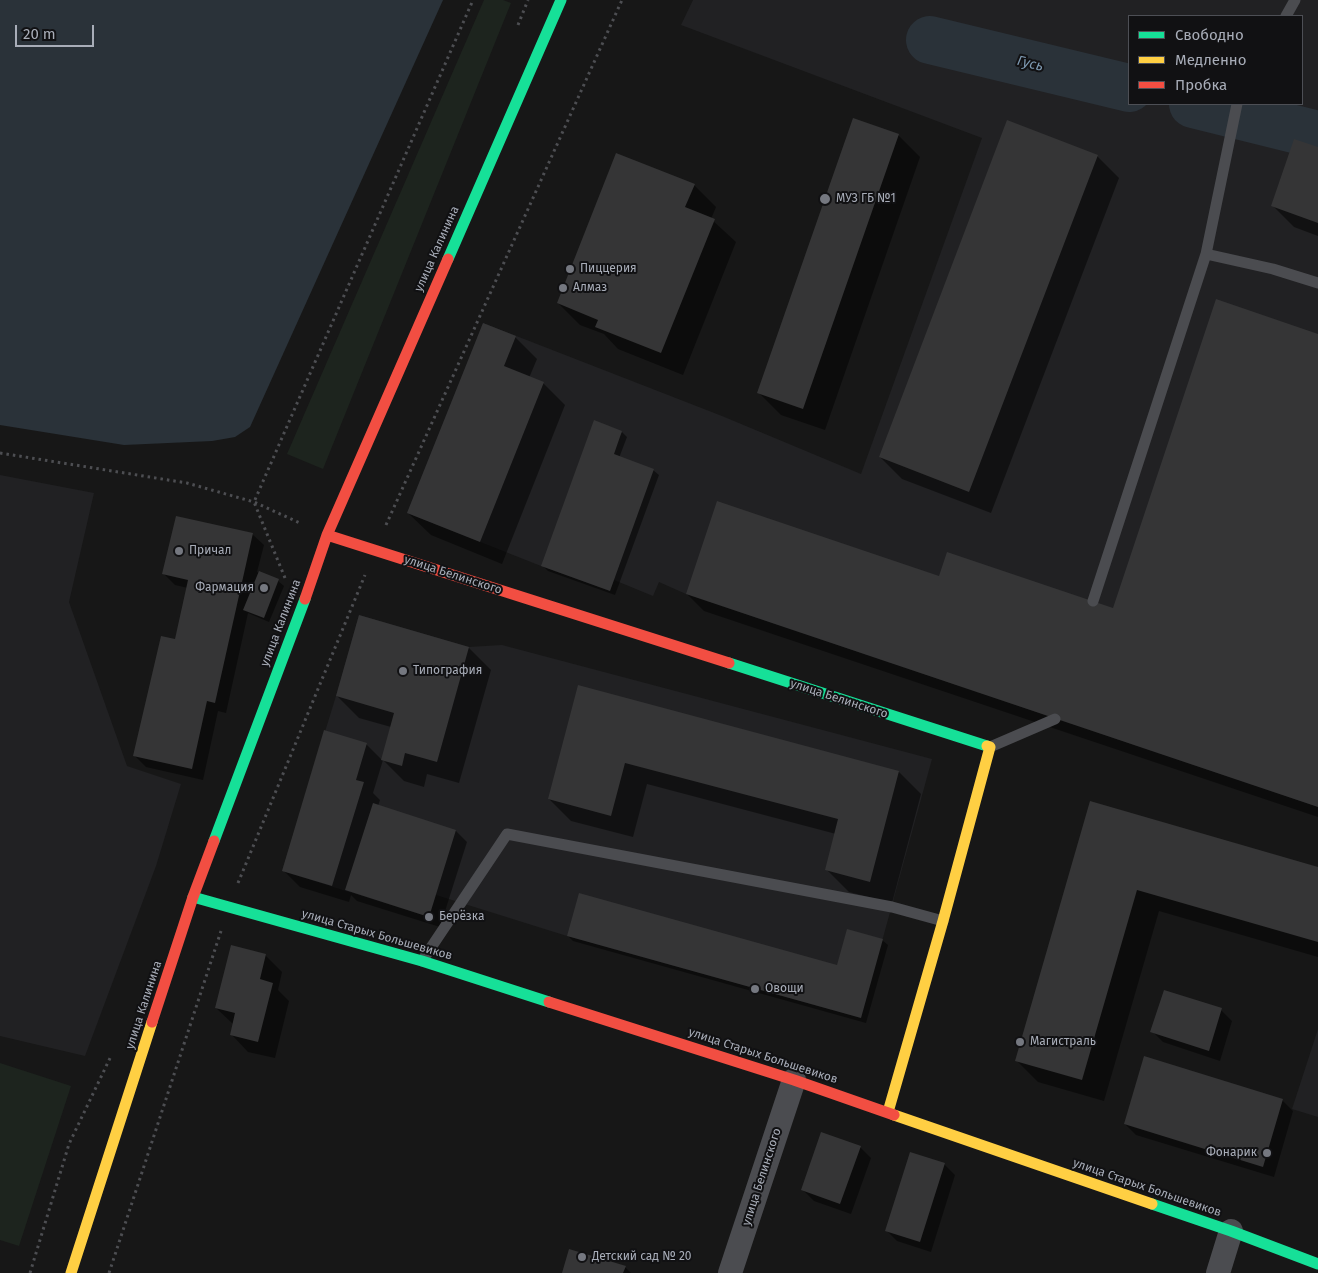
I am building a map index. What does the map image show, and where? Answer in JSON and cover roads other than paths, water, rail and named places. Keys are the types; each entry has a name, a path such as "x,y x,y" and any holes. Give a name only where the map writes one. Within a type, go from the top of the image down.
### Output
{"street":[{"name":"улица Калинина","path":"71,1273 193,897 327,535 561,0"},
{"name":"улица Белинского","path":"327,535 990,747"},
{"path":"888,1112 943,921 990,747"},
{"name":"улица Старых Большевиков","path":"193,897 422,961 794,1080 1231,1231 1318,1264"},
{"name":"улица Белинского","path":"730,1273 794,1080"},
{"path":"1218,1273 1231,1231"}],"lane":[{"path":"1287,15 1295,0"},
{"path":"1093,601 1206,254 1237,105"},
{"path":"1206,254 1273,268 1318,283"},
{"path":"990,747 1055,718"},
{"path":"422,961 508,834 892,907 943,921"}],"waterway":[{"name":"Гусь","path":"930,40 1128,88"},
{"name":"Гусь","path":"1197,105 1318,135"}],"place":[{"name":"МУЗ ГБ №1","path":"825,199"},
{"name":"Пиццерия","path":"570,269"},
{"name":"Алмаз","path":"563,288"},
{"name":"Причал","path":"179,551"},
{"name":"Фармация","path":"264,588"},
{"name":"Типография","path":"403,671"},
{"name":"Берёзка","path":"429,917"},
{"name":"Овощи","path":"755,989"},
{"name":"Магистраль","path":"1020,1042"},
{"name":"Фонарик","path":"1267,1153"},
{"name":"Детский сад № 20","path":"582,1257"}]}
